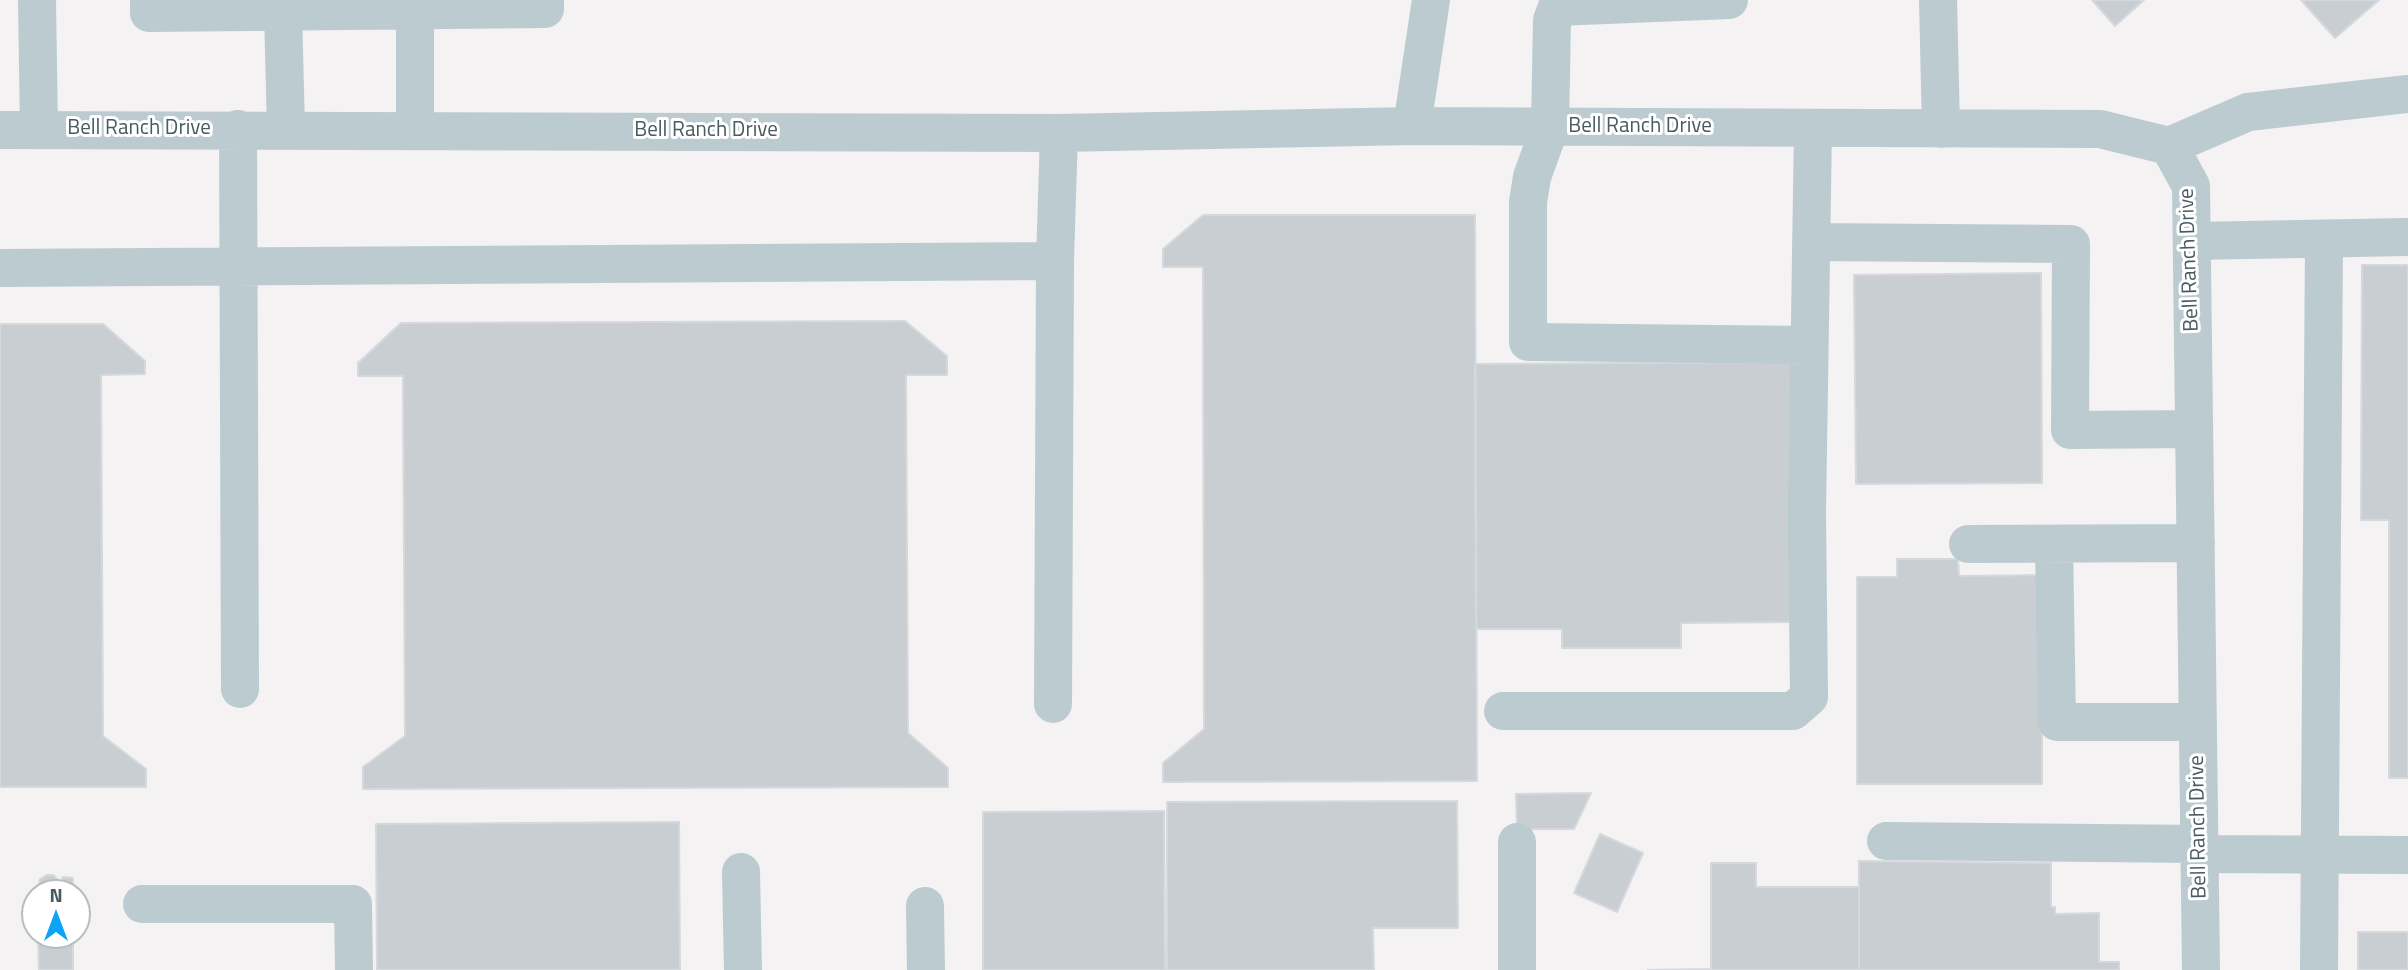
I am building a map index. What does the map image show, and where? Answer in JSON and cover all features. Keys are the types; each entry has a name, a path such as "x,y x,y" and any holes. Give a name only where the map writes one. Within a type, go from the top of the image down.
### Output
{"street":[{"path":"37,0 39,130"},
{"path":"149,0 149,13 545,9 545,0"},
{"path":"1412,126 1432,0"},
{"path":"1729,0 1557,7 1552,20 1550,127 1532,177 1528,202 1528,342 1810,345"},
{"path":"1938,0 1941,129"},
{"path":"415,10 415,130"},
{"path":"284,12 286,129"},
{"path":"2169,146 2249,112 2408,94"},
{"name":"Bell Ranch Drive","path":"0,130 1059,133 1412,126 2099,129 2169,146 2191,186 2201,970"},
{"path":"1503,711 1793,711 1809,696 1813,128"},
{"path":"238,129 240,689"},
{"path":"1053,704 1055,261 1059,133"},
{"path":"2192,241 2408,237"},
{"path":"2319,970 2324,239"},
{"path":"1811,242 2071,244 2070,430 2194,429"},
{"path":"0,268 1055,261"},
{"path":"1968,544 2196,543"},
{"path":"2054,544 2057,722 2198,722"},
{"path":"1886,841 2200,849 2321,855 2408,855"},
{"path":"1517,842 1517,970"},
{"path":"741,872 743,970"},
{"path":"142,904 353,904 354,970"},
{"path":"925,906 926,970"}],"building":[{"path":"2092,0 2144,0 2115,26"},
{"path":"2301,0 2379,0 2335,38"},
{"path":"1203,215 1475,215 1477,781 1163,782 1163,763 1204,729 1203,267 1163,267 1163,249"},
{"path":"2362,265 2408,265 2408,778 2389,778 2389,520 2361,520"},
{"path":"2041,273 2042,483 1856,484 1854,275"},
{"path":"905,321 947,356 947,375 906,375 908,733 948,768 948,787 363,789 363,767 405,736 403,376 358,376 358,363 401,323"},
{"path":"0,324 103,324 145,361 145,374 101,375 103,736 146,769 146,787 0,787"},
{"path":"1793,362 1793,622 1681,623 1681,648 1562,648 1562,629 1476,629 1475,364"},
{"path":"1897,559 1958,559 1959,576 2042,575 2042,784 1857,784 1857,577 1897,577"},
{"path":"1591,793 1574,829 1517,829 1516,794"},
{"path":"1457,801 1458,928 1373,928 1374,970 1167,970 1167,802"},
{"path":"1164,811 1165,970 983,970 983,812"},
{"path":"679,822 680,970 377,970 376,824"},
{"path":"1600,834 1643,853 1617,912 1574,893"},
{"path":"1859,861 2051,863 2051,907 2055,907 2055,914 2099,913 2099,962 2119,962 2119,970 1859,970"},
{"path":"1711,863 1756,863 1756,887 1859,887 1859,970 1648,970 1711,969"},
{"path":"53,875 57,879 40,879"},
{"path":"2358,932 2408,932 2408,970 2358,970"},
{"path":"38,949 73,949 73,970 39,970"}]}
